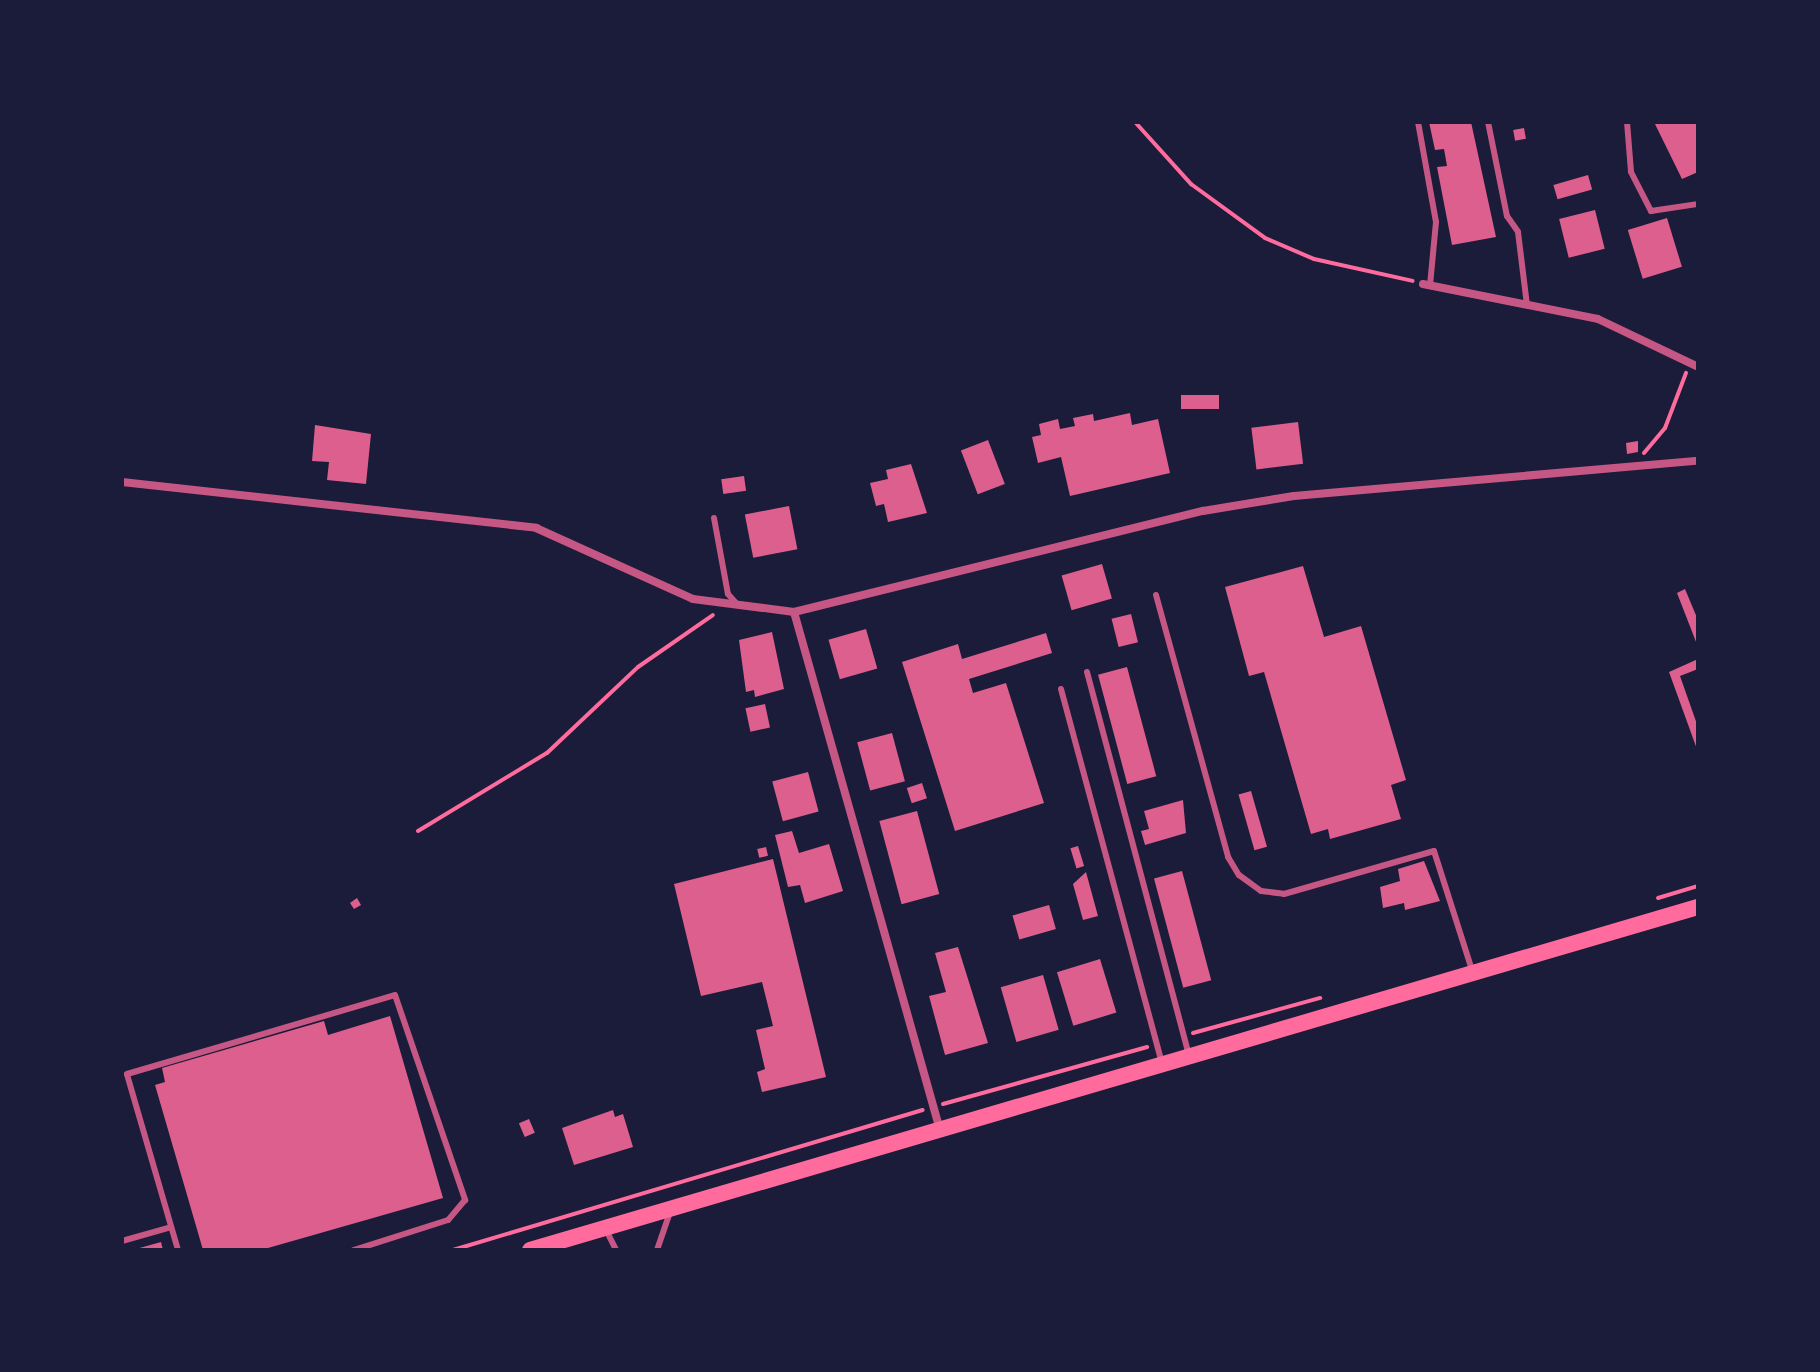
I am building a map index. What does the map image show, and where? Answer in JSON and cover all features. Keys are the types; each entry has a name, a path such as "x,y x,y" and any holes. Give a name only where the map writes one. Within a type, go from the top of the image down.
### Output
{"main road":[{"path":"530,1250 1698,907"}],"street":[{"path":"1427,284 1598,319 1693,365"},
{"path":"122,482 449,514 536,528 693,599 794,612 1203,511 1294,496 1698,461"},
{"path":"794,612 940,1130"}],"lane":[{"path":"1418,122 1436,222 1427,284"},
{"path":"1488,122 1507,216 1518,232 1527,305"},
{"path":"1627,122 1631,172 1651,211 1698,204"},
{"path":"714,518 728,594 738,605"},
{"path":"1156,595 1228,857 1239,875 1261,891 1284,894 1434,851 1473,973"},
{"path":"1087,672 1189,1056"},
{"path":"1061,689 1162,1064"},
{"path":"178,1250 127,1074 395,995 465,1200 448,1220 354,1250"},
{"path":"657,1250 671,1209"},
{"path":"122,1241 171,1227"},
{"path":"605,1228 616,1250"}],"path":[{"path":"1135,122 1191,184 1265,238 1314,259 1427,284"},
{"path":"1630,469 1665,428 1693,365"},
{"path":"418,831 547,753 638,667 712,615 738,605"},
{"path":"1655,899 1698,886"},
{"path":"1183,1036 1333,994"},
{"path":"453,1250 1157,1044"}],"building":[{"path":"1429,122 1471,122 1496,237 1452,245 1437,167 1447,166 1444,149 1435,150"},
{"path":"1654,122 1698,122 1698,172 1682,179"},
{"path":"1524,128 1526,139 1515,141 1513,130"},
{"path":"1588,175 1592,189 1558,199 1553,185"},
{"path":"1595,210 1605,249 1569,258 1559,219"},
{"path":"1667,218 1682,267 1643,279 1628,230"},
{"path":"1181,395 1219,395 1219,409 1181,409"},
{"path":"1130,413 1132,425 1158,419 1170,473 1070,496 1061,457 1038,463 1032,437 1041,435 1039,424 1058,419 1060,429 1075,426 1073,418 1093,414 1094,421"},
{"path":"1298,422 1303,464 1256,469 1251,428"},
{"path":"315,425 371,434 366,484 327,480 329,462 312,461"},
{"path":"988,440 1005,484 978,494 961,450"},
{"path":"1638,441 1638,452 1627,454 1626,443"},
{"path":"911,464 927,513 888,522 884,504 876,506 870,483 888,479 886,470"},
{"path":"744,476 746,491 723,494 721,479"},
{"path":"789,506 797,549 753,558 745,515"},
{"path":"1102,564 1112,599 1072,610 1062,576"},
{"path":"1303,566 1324,637 1361,626 1406,780 1391,785 1401,819 1330,839 1328,829 1311,834 1264,672 1249,676 1225,587"},
{"path":"1685,589 1698,620 1698,647 1677,593"},
{"path":"1131,614 1138,642 1119,647 1112,619"},
{"path":"866,629 877,668 840,679 829,640"},
{"path":"772,632 784,689 755,697 754,690 746,692 739,640"},
{"path":"1046,633 1052,653 969,679 973,693 1006,683 1044,803 955,831 902,662 958,644 962,659"},
{"path":"1698,659 1698,669 1680,676 1698,727 1698,752 1669,672"},
{"path":"1127,667 1156,776 1127,784 1098,675"},
{"path":"765,704 770,727 750,732 745,708"},
{"path":"892,733 905,781 870,791 857,742"},
{"path":"808,772 819,812 783,821 772,782"},
{"path":"922,783 927,798 912,803 907,788"},
{"path":"1251,791 1267,847 1254,850 1239,795"},
{"path":"1183,800 1186,833 1145,845 1141,831 1149,829 1144,811"},
{"path":"917,811 939,894 902,904 879,821"},
{"path":"792,831 799,853 829,844 843,891 805,903 800,885 788,887 775,835"},
{"path":"1078,846 1084,866 1076,868 1070,848"},
{"path":"766,847 768,856 759,858 757,849"},
{"path":"773,859 826,1077 762,1092 757,1072 765,1069 756,1030 773,1026 762,982 701,996 674,884"},
{"path":"1424,861 1440,901 1405,910 1404,903 1383,908 1380,887 1400,881 1398,869"},
{"path":"1182,871 1211,980 1183,988 1154,879"},
{"path":"1086,872 1098,916 1083,920 1073,884"},
{"path":"357,898 361,905 354,909 350,903"},
{"path":"1049,905 1056,929 1019,940 1012,915"},
{"path":"958,947 988,1043 945,1055 929,996 946,992 935,953"},
{"path":"1100,959 1116,1013 1073,1026 1057,972"},
{"path":"1043,975 1059,1030 1016,1042 1001,987"},
{"path":"390,1016 443,1198 261,1250 203,1250 155,1085 165,1082 162,1068 324,1021 328,1035"},
{"path":"613,1110 615,1117 623,1114 633,1147 574,1165 562,1128"},
{"path":"529,1119 535,1133 525,1137 519,1123"},
{"path":"161,1242 163,1250 136,1249"}]}
